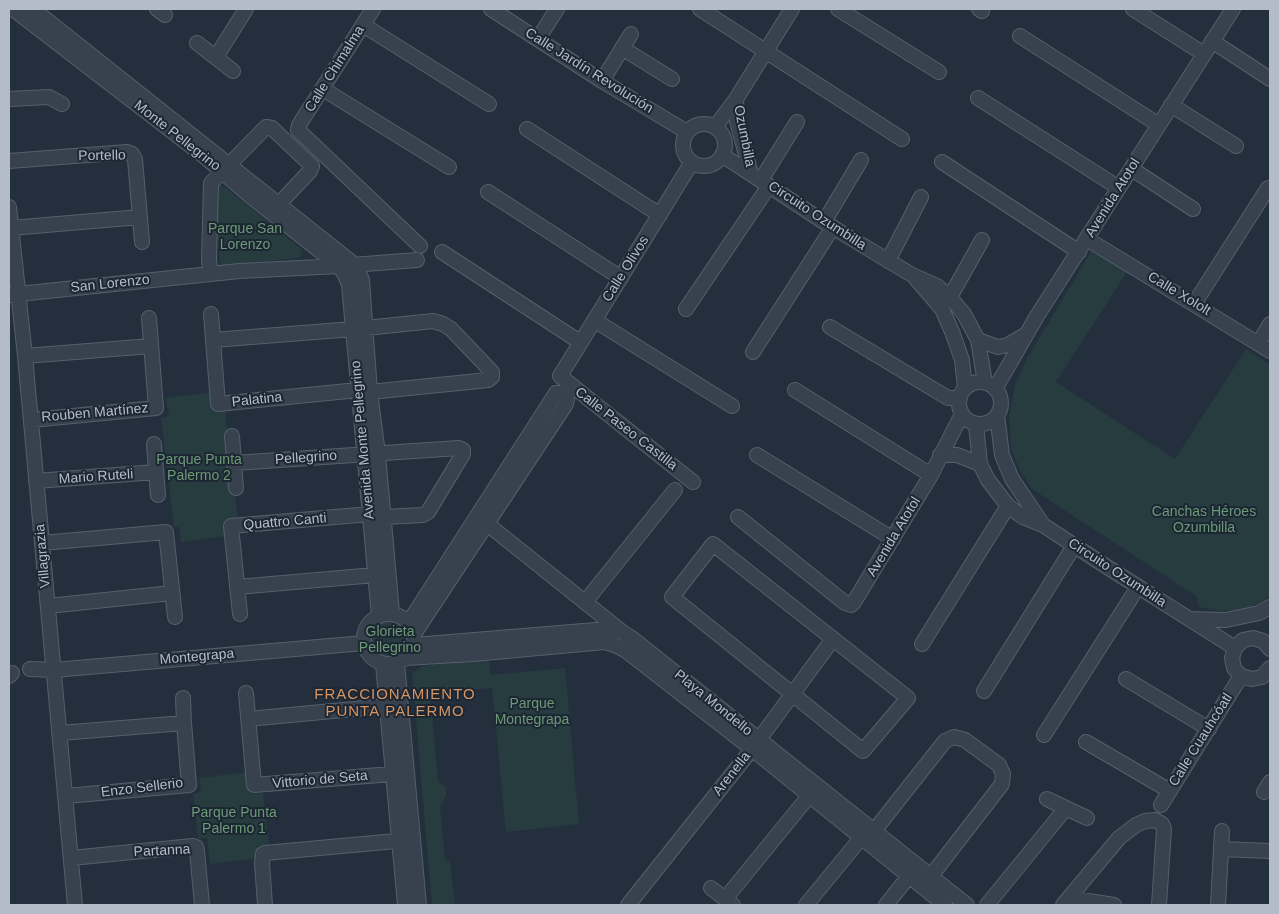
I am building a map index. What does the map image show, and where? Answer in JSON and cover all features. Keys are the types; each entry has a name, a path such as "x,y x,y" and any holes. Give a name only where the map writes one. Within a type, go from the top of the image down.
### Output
{"street":[{"name":"Monte Pellegrino","path":"13,9 226,168 279,204 355,265"},
{"name":"Monte Pellegrino","path":"33,9 226,168 339,266"},
{"path":"216,57 246,9"},
{"name":"Calle Chimalma","path":"373,9 298,130 420,246"},
{"name":"Calle Jardín Revolución","path":"491,9 602,81 687,132"},
{"path":"538,39 557,9"},
{"path":"700,9 902,139"},
{"path":"715,127 736,99 792,9"},
{"path":"838,9 939,72"},
{"path":"1133,9 1204,54"},
{"name":"Avenida Atotol","path":"990,386 1027,334 1233,9"},
{"path":"363,25 490,104"},
{"path":"602,81 631,34"},
{"path":"1020,36 1159,125"},
{"path":"1212,41 1270,79"},
{"path":"197,43 233,70"},
{"path":"622,48 672,79"},
{"path":"323,88 449,167"},
{"path":"9,99 49,97 62,104"},
{"path":"978,98 1119,188"},
{"name":"Ozumbilla","path":"736,99 737,121 760,180"},
{"path":"1171,106 1236,146"},
{"path":"686,309 760,180 797,122"},
{"path":"700,124 715,127 722,134 724,140 725,145 722,155 714,163 703,166 692,162 685,153 683,142 687,132 695,125 700,124"},
{"path":"211,274 210,183 266,127 272,128 312,166 310,171 279,204"},
{"path":"527,130 660,215"},
{"name":"Portello","path":"9,161 127,152 132,154 135,159 142,242"},
{"name":"Circuito Ozumbilla","path":"722,155 828,225 912,275 937,286 950,297 964,314 978,340 990,386"},
{"path":"753,352 828,225 861,160"},
{"name":"Calle Olivos","path":"560,376 692,162"},
{"path":"942,162 1079,252"},
{"path":"1132,169 1193,208"},
{"path":"1194,304 1268,188"},
{"path":"488,192 621,278"},
{"path":"888,261 921,197"},
{"name":"Villagrazia","path":"9,207 14,294 25,356 66,796 74,905"},
{"path":"11,228 140,216"},
{"name":"Calle Xololt","path":"1087,239 1270,351"},
{"path":"950,297 982,240"},
{"path":"442,252 580,342"},
{"name":"San Lorenzo","path":"14,294 211,274 417,260"},
{"name":"Avenida Monte Pellegrino","path":"355,265 362,280 359,329 364,391 363,455 375,575 385,614"},
{"name":"Avenida Monte Pellegrino","path":"339,266 349,285 359,329"},
{"name":"Circuito Ozumbilla","path":"912,275 942,309 950,326 962,360 962,393"},
{"name":"Palatina","path":"211,314 218,404 364,391"},
{"name":"Rouben Martínez","path":"31,420 156,408 149,318"},
{"path":"594,320 732,406"},
{"path":"213,340 359,329 433,321 452,329 492,372 492,377 488,380 364,391"},
{"path":"1258,344 1270,324"},
{"path":"830,328 948,398 962,393 974,383 990,386 1000,397 1001,406 997,414 988,422 976,424 962,414 959,406 962,393"},
{"path":"978,340 998,347 1008,345 1027,334"},
{"path":"25,356 151,346"},
{"name":"Calle Paseo Castilla","path":"560,376 693,482"},
{"path":"794,390 931,475"},
{"name":"Avenida Monte Pellegrino","path":"364,391 378,454 384,517 385,614"},
{"path":"419,905 392,774 386,706 395,662 482,520 556,393 562,393 567,398 566,404 482,520"},
{"name":"Avenida Atotol","path":"738,517 845,603 850,605 854,602 931,475 962,414"},
{"name":"Circuito Ozumbilla","path":"997,414 1002,455 1012,479 1044,525"},
{"name":"Circuito Ozumbilla","path":"976,424 980,464 988,480 1008,506 1023,517 1044,525 1235,648"},
{"path":"232,436 236,488"},
{"path":"154,444 158,495"},
{"name":"Pellegrino","path":"234,463 459,448 463,450 463,454 428,512 423,515 384,517"},
{"path":"757,455 892,539"},
{"path":"940,455 956,455 980,464"},
{"name":"Mario Ruteli","path":"36,481 156,472"},
{"path":"585,602 675,490"},
{"path":"922,644 1008,506"},
{"name":"Quattro Canti","path":"240,614 231,526 370,514"},
{"path":"482,520 622,632"},
{"path":"42,543 166,532 175,617"},
{"path":"713,544 908,698 863,751 791,694 672,597 713,544"},
{"path":"984,691 1074,546"},
{"path":"237,587 375,575"},
{"path":"1044,735 1138,587"},
{"path":"48,606 172,593"},
{"path":"1190,619 1226,620 1259,613 1270,607"},
{"path":"395,662 377,662 370,657 364,643 364,632 370,622 385,614 401,616 412,634"},
{"name":"Playa Mondello","path":"395,662 473,654 608,629 622,632 633,639 755,744 809,796 944,905"},
{"name":"Playa Mondello","path":"412,634 531,642 604,642 615,645 625,650 874,831 967,905"},
{"path":"1268,640 1253,638 1243,640 1235,648 1232,658 1234,668 1241,676 1252,679 1262,677 1270,669"},
{"name":"Arenella","path":"628,905 755,744 833,639"},
{"name":"Montegrapa","path":"30,669 54,670 364,643"},
{"path":"395,662 406,840 405,905"},
{"name":"Calle Cuauhcóatl","path":"1161,805 1241,676"},
{"path":"1126,679 1209,729"},
{"name":"Vittorio de Seta","path":"246,693 254,785 392,774"},
{"name":"Enzo Sellerio","path":"66,796 189,786 184,698"},
{"path":"248,719 386,706"},
{"path":"60,733 184,723"},
{"path":"874,831 945,741 954,737 965,740 999,765 1004,774 1002,784 930,876"},
{"path":"1086,742 1170,791"},
{"path":"711,888 729,902 809,796"},
{"path":"1047,800 1088,818"},
{"path":"987,905 1066,808"},
{"path":"1066,902 1119,838 1136,825 1145,821 1155,820 1162,824 1164,829 1159,905"},
{"path":"1218,905 1222,831"},
{"path":"806,905 861,838"},
{"path":"265,905 262,854 406,840"},
{"name":"Partanna","path":"71,858 193,846 197,851 202,905"},
{"path":"1221,849 1270,851"},
{"path":"886,905 909,876"},
{"path":"1066,902 1114,905"}],"green space":[{"name":"Parque San Lorenzo","path":"220,185 225,187 301,249 302,254 299,258 220,265 214,188"},
{"name":"Canchas Héroes Ozumbilla","path":"1092,250 1127,272 1056,382 1175,459 1246,349 1270,365 1270,597 1258,604 1241,610 1221,611 1199,607 1196,596 1032,489 1020,471 1011,448 1009,417 1015,385 1026,360"},
{"name":"Parque Punta Palermo 2","path":"213,392 215,411 225,410 238,520 225,521 226,536 181,542 179,527 174,527 161,418 169,416 166,398"},
{"name":"Glorieta Pellegrino","path":"390,619 398,621 407,629 411,640 409,648 401,657 390,661 382,659 373,651 369,640 371,632 379,623"},
{"name":"Parque Montegrapa","path":"489,659 491,675 565,668 579,824 506,832 492,688 430,694 438,781 446,787 446,796 440,806 445,861 450,861 455,905 432,905 412,674 422,666"},
{"name":"Parque Punta Palermo 1","path":"249,772 251,794 263,793 269,845 257,846 259,858 210,864 207,838 198,839 193,794 201,792 199,778"}],"district":[{"name":"FRACCIONAMIENTO PUNTA PALERMO","path":"395,704"}]}
